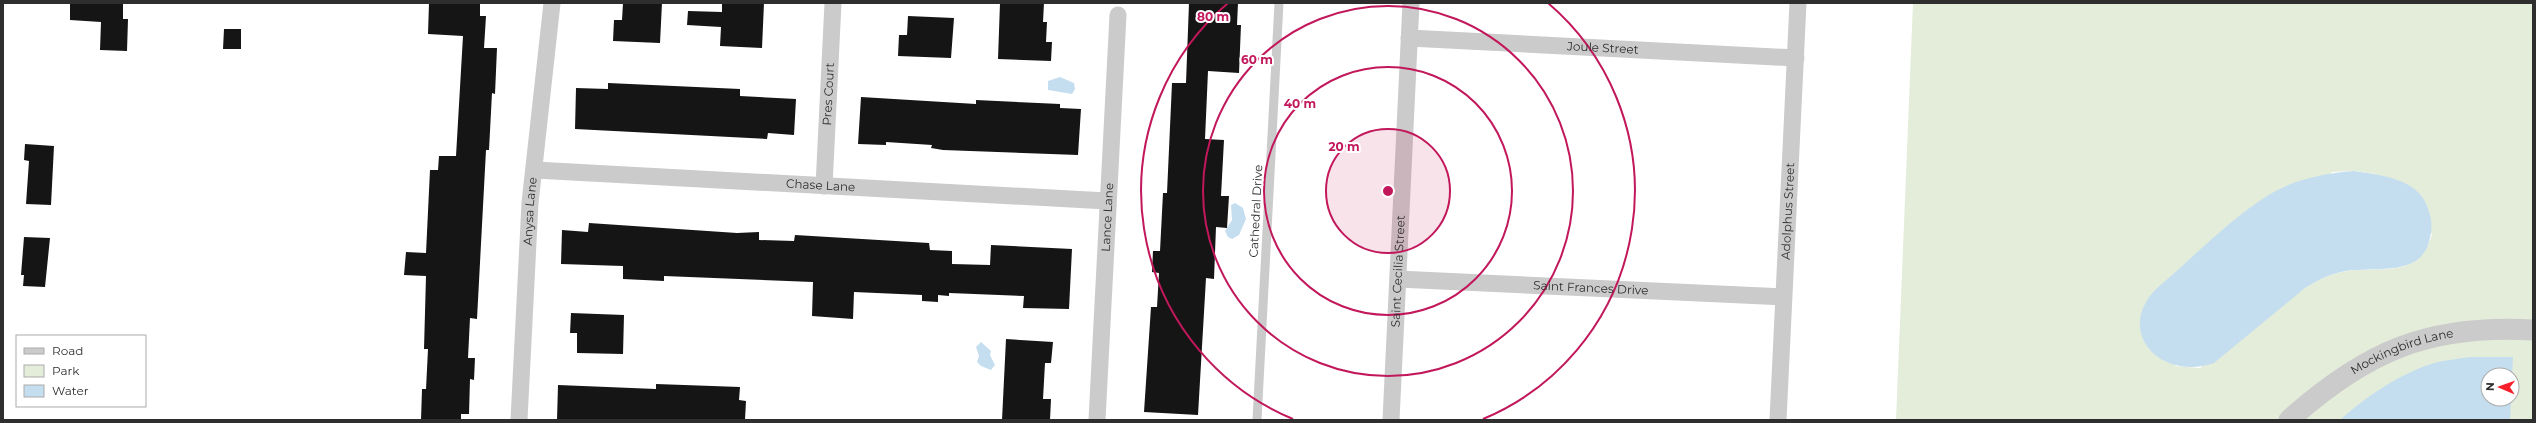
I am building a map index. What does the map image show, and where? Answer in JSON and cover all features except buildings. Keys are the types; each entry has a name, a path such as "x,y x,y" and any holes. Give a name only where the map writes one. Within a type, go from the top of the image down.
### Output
{"street":[{"name":"Anysa Lane","path":"519,420 530,203 535,170 552,3"},
{"name":"Pres Court","path":"824,186 833,3"},
{"name":"Saint Cecilia Street","path":"1391,420 1409,38 1412,3"},
{"name":"Adolphus Street","path":"1778,420 1798,3"},
{"name":"Lance Lane","path":"1097,420 1107,201 1118,15"},
{"name":"Joule Street","path":"1409,38 1796,58"},
{"name":"Chase Lane","path":"535,170 1107,201"},
{"name":"Saint Frances Drive","path":"1398,279 1783,297"},
{"name":"Mockingbird Lane","path":"2289,420 2335,381 2377,356 2413,341 2430,336 2468,330 2533,330"}],"lane":[{"name":"Cathedral Drive","path":"1257,420 1279,3"}],"green space":[{"path":"1913,3 2533,3 2533,420 1896,420","holes":["2354,171 2375,174 2432,234 2426,249 2418,259 2408,265 2396,268 2356,270 2342,272 2322,278 2305,288 2200,368 2175,366 2332,172"]}],"water":[{"path":"1060,77 1074,83 1075,89 1072,94 1048,90 1048,81"},
{"path":"2354,171 2385,176 2396,180 2415,189 2422,197 2427,206 2431,223 2429,242 2424,254 2415,261 2404,266 2341,272 2318,281 2305,288 2214,363 2195,367 2177,365 2161,359 2150,349 2142,337 2140,322 2144,306 2155,290 2210,241 2238,217 2277,190 2309,178"},
{"path":"1235,203 1243,208 1246,219 1239,235 1232,239 1228,237 1225,231 1232,220 1231,205"},
{"path":"981,342 991,351 990,355 995,365 991,370 981,366 977,362 979,356 976,347"},
{"path":"2470,357 2513,357 2512,367 2480,367 2480,407 2511,407 2510,420 2340,420 2372,394 2408,373 2434,363"}]}
